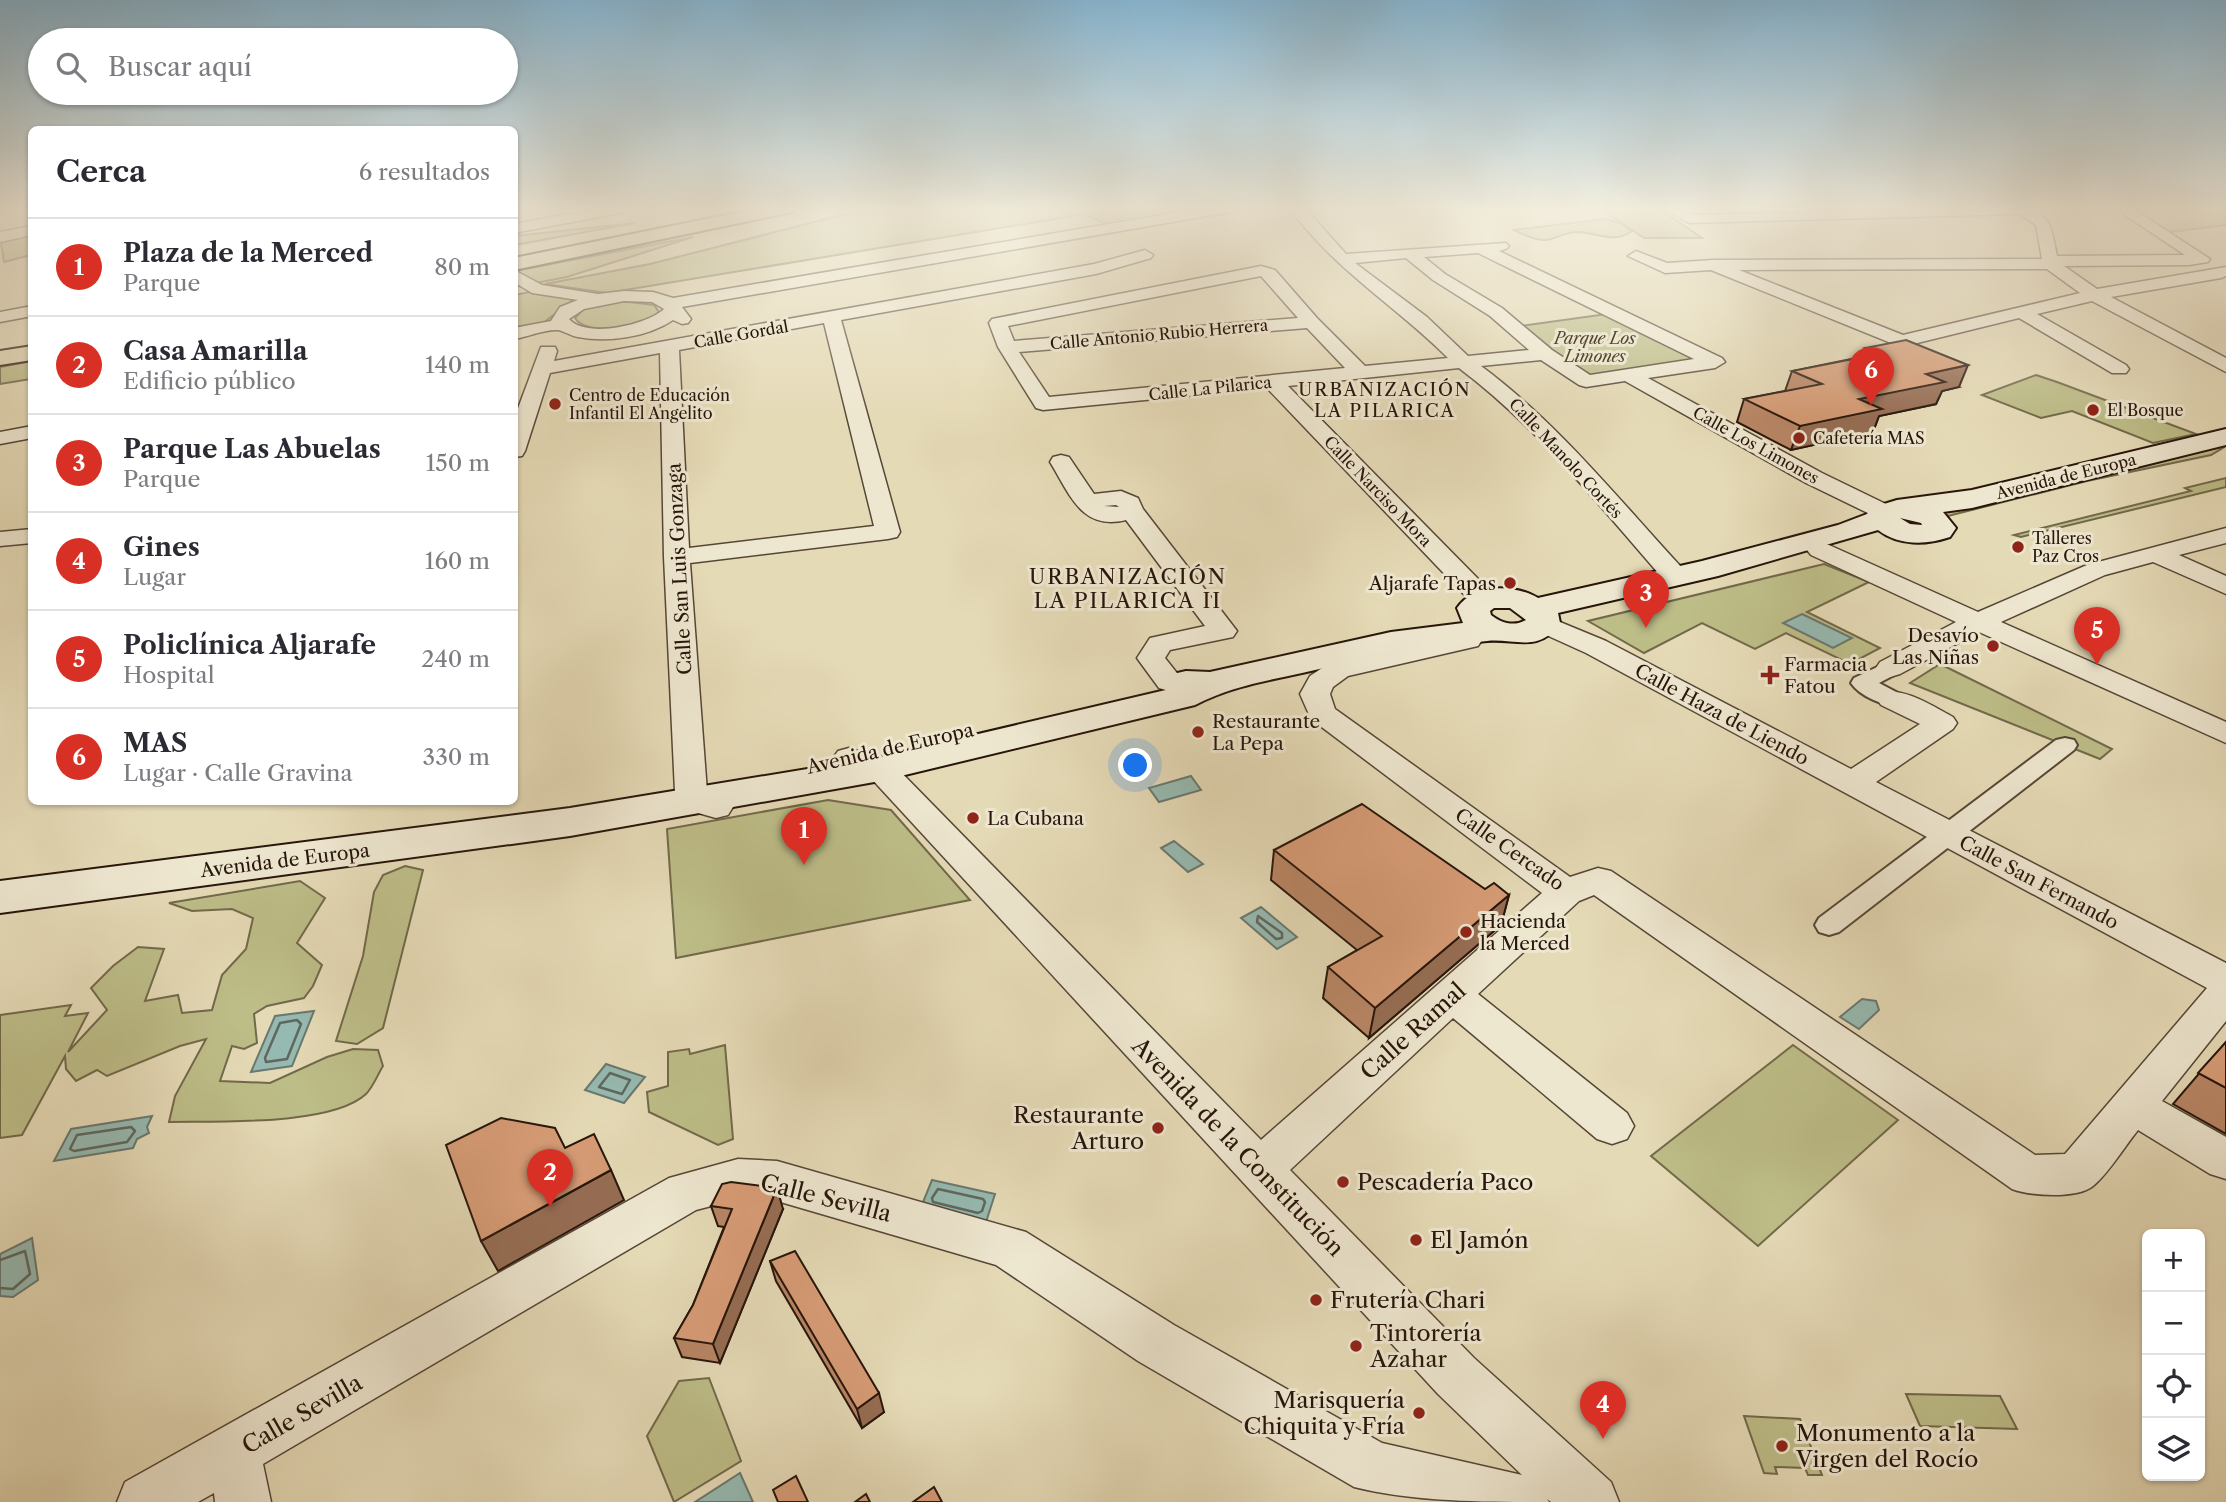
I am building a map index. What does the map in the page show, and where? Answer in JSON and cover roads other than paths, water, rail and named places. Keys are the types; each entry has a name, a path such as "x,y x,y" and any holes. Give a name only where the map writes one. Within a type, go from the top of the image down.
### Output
{"highway":[{"path":"0,345 28,340"},
{"path":"0,358 28,354"}],"main road":[{"name":"Avenida de Europa","path":"1707,569 1771,562 1864,539 1906,520 1972,499 2226,437"},
{"name":"Avenida de Europa","path":"880,769 1182,697 1210,683 1391,642 1508,620 1573,600 1707,569 1849,531 1990,508 2226,455"},
{"name":"Avenida de Europa","path":"0,897 570,822 695,801 842,784 880,769 910,753 1042,722 1108,695 1169,682 1210,683"}],"street":[{"path":"518,277 538,289 589,296 596,300"},
{"path":"518,333 565,326 596,333 632,330 661,321 672,307 833,277"},
{"path":"915,277 943,297"},
{"name":"Calle Gordal","path":"542,369 1052,277"},
{"path":"1007,346 998,323 1230,277"},
{"path":"1273,277 1311,322 1360,372"},
{"name":"Calle Manolo Cortés","path":"1365,277 1421,321 1464,363 1502,391 1540,426 1675,576"},
{"path":"1439,277 1496,312 1545,354 1586,381 1715,362 1541,277"},
{"path":"1743,277 1901,341 2094,295 2202,277"},
{"path":"2071,277 2094,295 2226,366"},
{"path":"565,326 559,319 563,314 596,300 650,297 672,307 702,340"},
{"path":"0,317 28,312"},
{"path":"2023,313 2119,369"},
{"path":"677,557 888,532 832,317"},
{"name":"Calle Antonio Rubio Herrera","path":"1007,346 1311,322"},
{"path":"518,430 522,410 542,369 554,334 565,326"},
{"name":"Calle San Luis Gonzaga","path":"669,346 677,557 695,801"},
{"name":"Calle La Pilarica","path":"1007,346 1042,404 1545,354"},
{"name":"Calle Los Limones","path":"1629,375 1814,478 1906,520"},
{"name":"Calle Narciso Mora","path":"1273,382 1508,620"},
{"path":"0,453 17,435"},
{"path":"1060,461 1091,508 1095,501 1107,498 1121,498 1130,503 1131,510 1223,631 1160,644 1151,658 1169,682"},
{"path":"1852,783 1942,723 1862,683 1977,622 2096,570 2226,535"},
{"path":"0,539 28,536"},
{"path":"1820,550 2226,734"},
{"path":"2156,554 2226,586"},
{"path":"1573,600 1568,618 1591,645"},
{"path":"1508,620 1591,645"},
{"name":"Calle Cercado","path":"1508,620 1338,670 1320,682 1315,694 1322,713 1566,892 1598,880 2028,1175 2076,1173 2132,1105"},
{"name":"Calle Haza de Liendo","path":"1591,645 1852,783"},
{"path":"1829,925 2065,745"},
{"name":"Avenida de la Constitución","path":"880,769 1456,1376 1591,1502"},
{"name":"Calle San Fernando","path":"1852,783 2226,981"},
{"name":"Calle Ramal","path":"1260,1169 1566,892"},
{"path":"2226,993 2132,1105 2226,1160"},
{"path":"1452,995 1612,1126"},
{"name":"Calle Sevilla","path":"145,1502 238,1478 685,1192 737,1179 777,1181 1009,1247 1156,1343 1373,1468 1521,1502"}],"water":[{"path":"1802,614 1852,638 1833,648 1783,623"},
{"path":"1191,776 1201,790 1159,802 1149,788"},
{"path":"1174,841 1203,864 1188,872 1161,848"},
{"path":"1261,907 1297,937 1277,949 1241,918"},
{"path":"1862,999 1876,1001 1879,1010 1859,1029 1840,1017"},
{"path":"314,1011 292,1066 251,1072 275,1016"},
{"path":"606,1064 645,1077 624,1103 585,1090"},
{"path":"152,1116 147,1127 149,1133 137,1139 133,1148 54,1161 71,1129"},
{"path":"932,1180 995,1194 986,1222 921,1207"},
{"path":"32,1238 38,1280 13,1297 0,1296 0,1254"},
{"path":"740,1473 753,1502 695,1502"}],"place":[{"name":"Centro de Educación Infantil El Angelito","path":"555,404"},
{"name":"MAS","path":"1871,405"},
{"name":"El Bosque","path":"2093,410"},
{"name":"Cafetería MAS","path":"1799,438"},
{"name":"Talleres Paz Cros","path":"2018,547"},
{"name":"Aljarafe Tapas","path":"1510,583"},
{"name":"Parque Las Abuelas","path":"1646,628"},
{"name":"Desavío Las Niñas","path":"1993,646"},
{"name":"Policlínica Aljarafe","path":"2097,665"},
{"name":"Farmacia Fatou","path":"1770,675"},
{"name":"Restaurante La Pepa","path":"1198,732"},
{"name":"La Cubana","path":"973,818"},
{"name":"Plaza de la Merced","path":"804,865"},
{"name":"Hacienda la Merced","path":"1466,932"},
{"name":"Restaurante Arturo","path":"1158,1128"},
{"name":"Pescadería Paco","path":"1343,1182"},
{"name":"Casa Amarilla","path":"550,1207"},
{"name":"El Jamón","path":"1416,1240"},
{"name":"Frutería Chari","path":"1316,1300"},
{"name":"Tintorería Azahar","path":"1356,1346"},
{"name":"Marisquería Chiquita y Fría","path":"1419,1413"},
{"name":"Gines","path":"1603,1439"},
{"name":"Monumento a la Virgen del Rocío","path":"1782,1446"}],"district":[{"name":"URBANIZACIÓN LA PILARICA","path":"1385,400"},
{"name":"URBANIZACIÓN LA PILARICA II","path":"1128,589"}],"park label":[{"name":"Parque Los Limones","path":"1595,347"}]}
